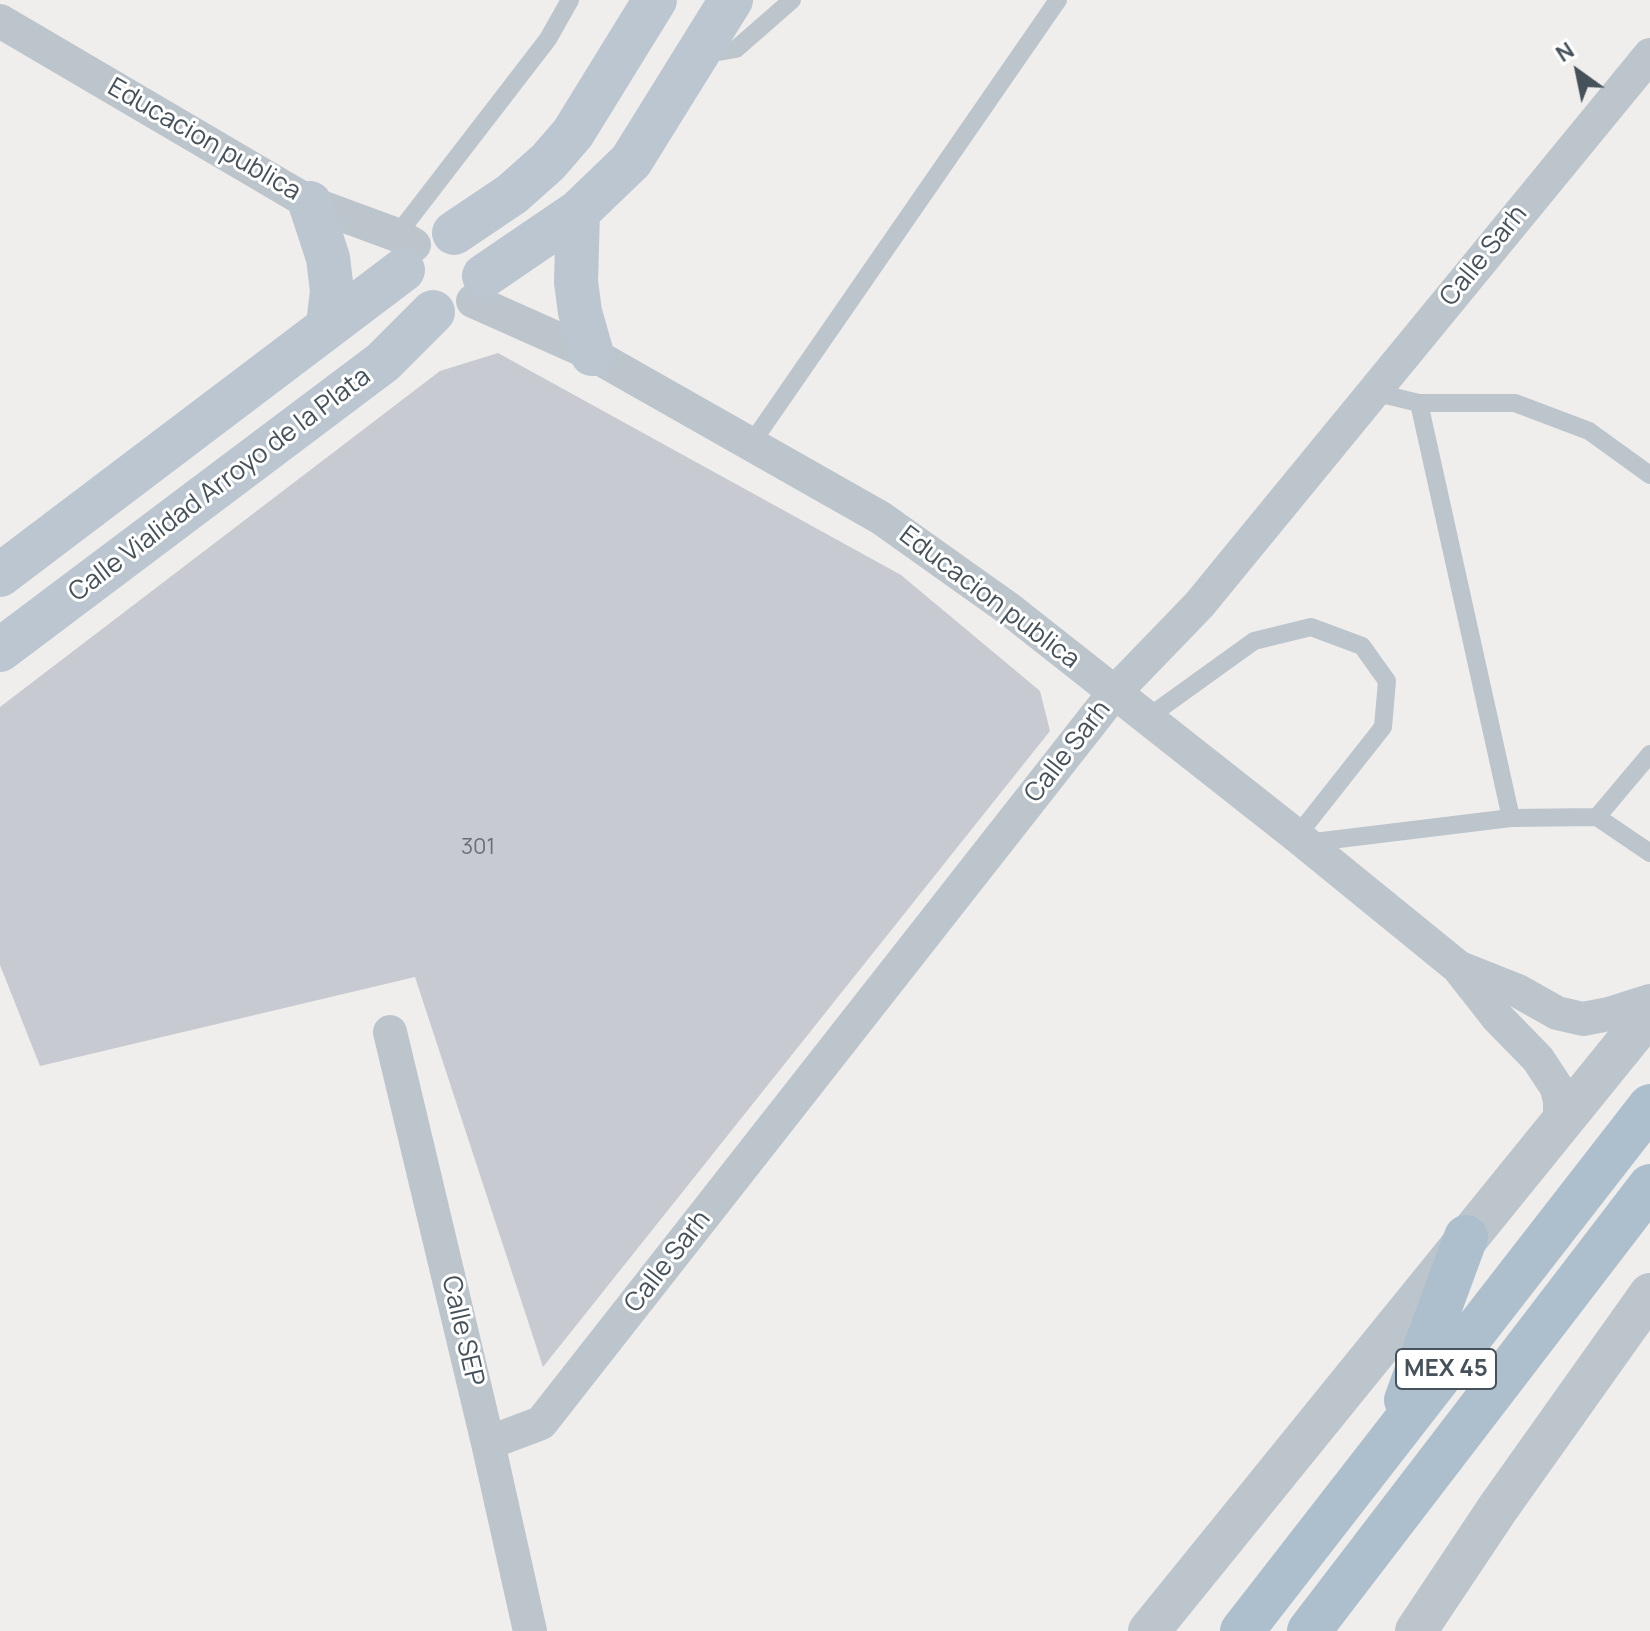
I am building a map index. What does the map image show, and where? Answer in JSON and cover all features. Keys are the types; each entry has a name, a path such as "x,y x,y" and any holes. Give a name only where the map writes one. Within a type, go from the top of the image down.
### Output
{"main road":[{"path":"0,575 328,325 417,246 512,194 548,162 573,133 655,0"},
{"name":"Calle Vialidad Arroyo de la Plata","path":"0,650 383,362 463,296 578,212 631,161 731,0"},
{"path":"310,203 328,258 332,291 328,325"},
{"path":"578,212 576,282 580,312 592,354"},
{"path":"467,239 477,249 483,262 463,296 420,307 410,297 405,284 417,246 467,239"},
{"name":"MEX 45","path":"1242,1631 1650,1106"},
{"name":"MEX 45","path":"1309,1631 1650,1186"},
{"path":"1391,1440 1466,1237"}],"street":[{"name":"Educacion publica","path":"0,21 310,203 417,246"},
{"name":"Calle Sarh","path":"488,1443 541,1423 1114,693 1199,605 1650,55"},
{"name":"Educacion publica","path":"463,296 592,354 881,518 1009,609 1458,967"},
{"path":"1458,967 1518,991 1557,1013 1583,1019 1650,1001"},
{"path":"1458,967 1498,1018 1538,1059 1557,1088 1560,1127"},
{"path":"1149,1631 1650,1013"},
{"name":"Calle SEP","path":"390,1032 530,1631"},
{"path":"1416,1631 1498,1508 1650,1294"}],"lane":[{"path":"417,246 570,0"},
{"path":"698,55 736,49 792,0"},
{"path":"751,444 1058,0"},
{"path":"1373,392 1419,403 1515,403 1589,431 1650,475"},
{"path":"1419,403 1511,818"},
{"path":"1147,718 1254,641 1311,627 1362,646 1387,681 1383,727 1302,840"},
{"path":"1597,817 1650,754"},
{"path":"1302,840 1511,818 1597,817 1650,853"}],"building":[{"path":"498,353 901,575 1040,691 1050,731 543,1367 415,977 40,1066 0,965 0,707 440,371"}]}
